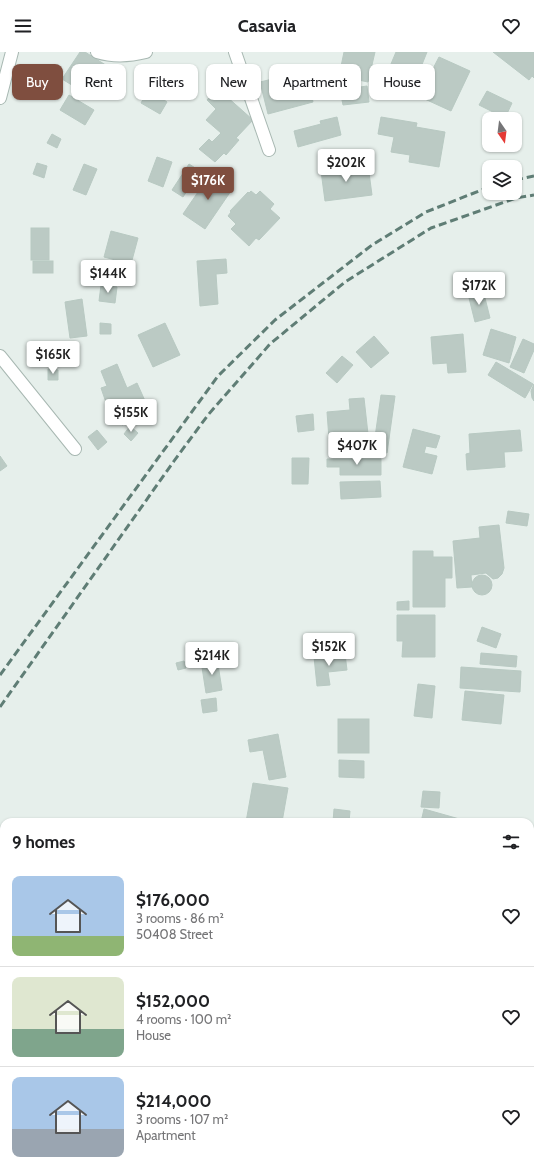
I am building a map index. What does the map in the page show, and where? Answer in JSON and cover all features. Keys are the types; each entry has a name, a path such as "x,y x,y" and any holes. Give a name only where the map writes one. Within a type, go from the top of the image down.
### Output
{"street":[{"path":"0,98 12,52"},
{"path":"97,52 107,55 132,55 146,52"},
{"path":"235,52 269,150"},
{"path":"0,356 75,449"}],"building":[{"path":"80,52 85,52 104,64 72,64"},
{"path":"344,52 375,52 372,64 369,64 368,82 361,81 361,64 342,64"},
{"path":"396,52 427,52 422,64 391,64"},
{"path":"493,52 534,52 534,78 532,76 529,80"},
{"path":"439,57 470,71 451,111 427,100 435,100 435,65"},
{"path":"71,66 71,85 63,80"},
{"path":"269,80 269,100 313,100 313,102 268,114 261,82"},
{"path":"367,86 369,102 343,105 342,100 361,100 361,87"},
{"path":"487,91 512,103 508,112 493,112 479,105"},
{"path":"69,95 71,96 71,100 77,100 94,110 85,125 60,110"},
{"path":"143,100 164,100 167,102 160,114 141,103"},
{"path":"207,100 230,100 253,120 236,138 239,140 226,155 224,153 215,162 199,149 209,139 212,142 221,133 206,120 216,109"},
{"path":"337,117 341,135 298,147 294,131 321,124 320,121"},
{"path":"381,117 417,123 416,127 445,132 439,167 409,162 410,155 391,152 394,137 378,134"},
{"path":"52,134 61,139 57,148 47,143"},
{"path":"157,157 172,162 163,187 148,181"},
{"path":"37,163 47,166 44,178 33,174"},
{"path":"84,164 97,169 86,195 73,190"},
{"path":"189,164 200,171 183,197 172,190"},
{"path":"368,165 372,195 325,201 321,171"},
{"path":"211,173 233,188 205,229 183,214"},
{"path":"251,191 256,195 260,191 274,204 270,209 280,218 259,240 256,238 249,246 231,229 236,224 228,216 231,212 230,211 248,192 249,193"},
{"path":"31,228 49,228 49,260 31,260"},
{"path":"111,231 138,238 131,264 104,257"},
{"path":"226,259 227,273 216,274 218,304 200,306 197,261"},
{"path":"33,261 53,261 53,273 33,273"},
{"path":"101,285 117,287 115,303 99,301"},
{"path":"483,290 490,318 475,322 468,294"},
{"path":"82,299 87,336 70,338 65,302"},
{"path":"100,323 111,324 111,334 100,334"},
{"path":"165,323 180,355 153,367 138,335"},
{"path":"491,329 516,337 509,363 483,355"},
{"path":"463,334 466,372 448,373 447,363 433,364 431,337"},
{"path":"374,336 389,353 371,368 356,352"},
{"path":"523,339 534,344 534,350 524,373 510,367"},
{"path":"70,344 71,356 63,356 62,345"},
{"path":"342,356 353,365 337,383 326,373"},
{"path":"496,362 533,384 525,398 488,375"},
{"path":"117,364 127,388 137,383 150,412 122,425 115,409 109,411 101,388 107,386 101,371"},
{"path":"48,369 58,370 58,380 48,380"},
{"path":"534,384 534,401 531,391"},
{"path":"381,395 395,396 387,453 373,451"},
{"path":"364,398 368,434 329,439 327,412 350,410 349,399"},
{"path":"313,414 314,430 298,432 296,416"},
{"path":"130,426 138,433 131,441 124,434"},
{"path":"413,429 440,436 436,448 426,446 424,453 437,456 432,474 403,467"},
{"path":"97,430 107,442 98,450 88,437"},
{"path":"520,430 522,451 504,452 505,467 467,470 466,454 470,453 469,434"},
{"path":"0,456 7,466 0,471"},
{"path":"292,458 309,458 308,484 292,484"},
{"path":"327,459 381,459 381,475 340,475 340,467 327,467"},
{"path":"380,481 381,497 341,499 340,482"},
{"path":"508,511 529,514 527,526 506,523"},
{"path":"499,525 504,568 502,574 498,578 493,579 486,573 471,575 472,587 457,588 453,541 480,538 479,527"},
{"path":"413,551 433,551 433,557 452,557 452,578 445,578 445,607 413,607"},
{"path":"482,575 489,578 492,585 489,592 482,595 475,592 472,585 475,578"},
{"path":"409,601 409,610 397,610 397,602"},
{"path":"397,615 435,615 435,657 402,657 403,641 397,641"},
{"path":"482,627 501,634 496,648 477,641"},
{"path":"481,653 517,656 516,667 480,664"},
{"path":"345,654 347,670 328,672 330,685 317,686 314,657"},
{"path":"217,658 222,690 206,693 201,661"},
{"path":"184,661 186,668 178,670 176,663"},
{"path":"461,667 521,671 520,692 460,688"},
{"path":"418,684 435,686 432,718 414,716"},
{"path":"465,691 504,695 501,724 462,720"},
{"path":"216,698 217,711 203,713 201,700"},
{"path":"338,719 369,719 369,753 338,753"},
{"path":"278,734 286,777 269,780 263,750 250,752 248,740"},
{"path":"339,760 364,761 364,778 339,777"},
{"path":"253,783 288,788 283,818 247,818"},
{"path":"423,791 440,792 439,808 421,807"},
{"path":"334,809 350,811 349,818 333,818"},
{"path":"424,809 456,818 422,818"}],"railway":[{"path":"522,179 534,176"},
{"path":"0,675 218,376 275,320 372,245 426,212 482,190"},
{"path":"0,707 208,415 270,344 345,282 431,228 516,198 534,195"}]}
